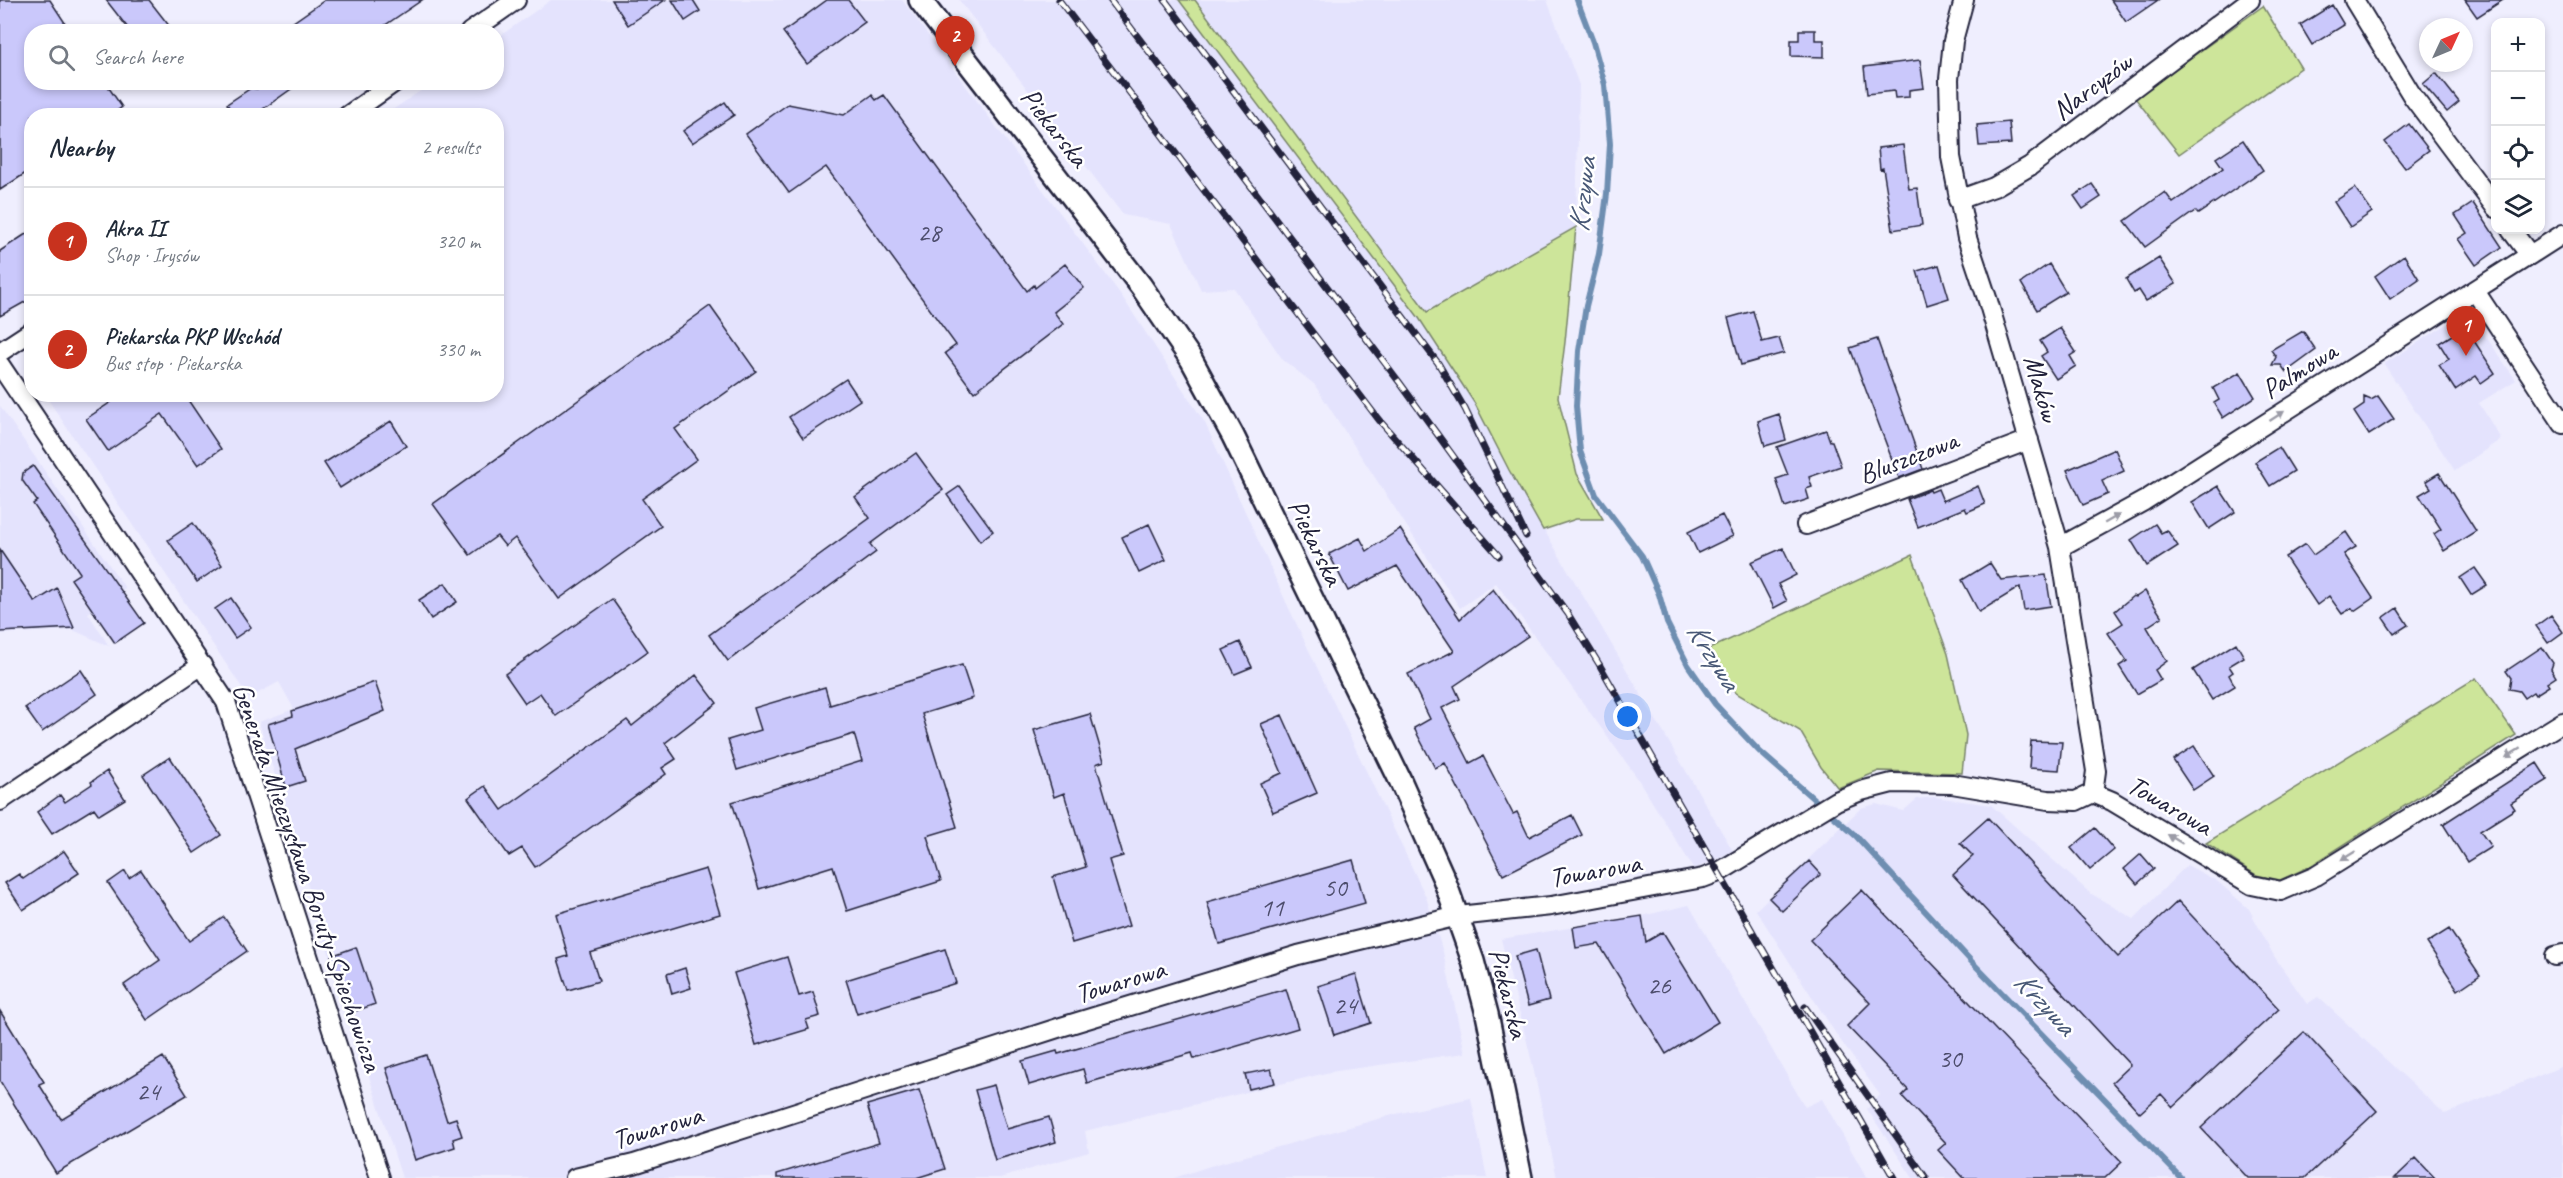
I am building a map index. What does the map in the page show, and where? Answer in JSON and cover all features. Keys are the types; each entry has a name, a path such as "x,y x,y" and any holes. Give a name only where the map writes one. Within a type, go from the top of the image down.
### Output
{"street":[{"path":"482,24 516,0"},
{"name":"Piekarska","path":"920,0 1134,276 1191,359 1233,436 1400,780 1458,916 1487,1014 1521,1178"},
{"name":"Maków","path":"1964,0 1953,41 1948,79 1951,157 1967,238 1988,301 2060,547 2096,771 2093,793"},
{"name":"Narcyzów","path":"1958,200 1994,187 2030,166 2250,0"},
{"path":"2354,0 2413,97 2491,201"},
{"path":"358,108 384,90"},
{"path":"2514,234 2530,255"},
{"name":"Palmowa","path":"2060,547 2144,501 2563,234"},
{"path":"2475,291 2563,424"},
{"path":"0,352 24,336"},
{"name":"Generała Mieczysława Boruty-Spiechowicza","path":"0,365 24,401"},
{"name":"Generała Mieczysława Boruty-Spiechowicza","path":"25,402 226,702 380,1178"},
{"name":"Bluszczowa","path":"1806,525 2029,440"},
{"path":"0,801 202,665"},
{"name":"Towarowa","path":"575,1178 634,1164 1061,1027 1298,955 1458,916 1551,906 1703,878 1719,872 1836,801 1861,791 1892,783 1952,784 2048,800 2076,801 2093,793 2112,801 2252,885 2281,891 2316,876 2563,722"}],"shaded area":[{"path":"551,0 902,0 1121,295 1205,423 1286,602 1426,897 1443,952 1465,1053 1330,1072 1085,1131 1089,1152 1000,1178 402,1178 316,913 259,722 294,709 279,682 249,698 50,402 504,402 504,108 395,108 422,90 504,90 504,33"},
{"path":"959,0 1179,0 1419,318 1475,404 1509,470 1733,851 1694,869 1636,776 1496,583 1460,608 1314,384 1283,360 1234,288 1201,290 1171,224 1123,215"},
{"path":"1195,0 1547,0 1579,85 1576,227 1427,313"},
{"path":"2468,311 2516,380 2479,403 2501,439 2455,471 2384,364"},
{"path":"0,406 125,588 88,613 109,646 73,630 0,634"},
{"path":"1934,797 1991,805 2090,893 2134,919 2187,865 2217,881 2249,909 2274,956 2307,1004 2318,997 2445,1114 2563,1066 2563,1178 1913,1178 1867,1109 1880,1095 1838,1037 1756,910 1861,808 1876,804 1903,811 1917,799"},
{"path":"1689,905 1805,1107 1822,1099 1867,1178 1557,1178 1531,1058 1501,939 1642,916"},
{"path":"1471,1098 1487,1178 1174,1178 1396,1114"}],"green space":[{"path":"1179,0 1195,0 1427,312 1576,227 1558,397 1577,474 1603,519 1576,519 1543,530 1475,404 1419,318"},
{"path":"2263,6 2301,68 2179,154 2135,98"},
{"path":"1912,555 1948,654 1966,735 1962,773 1879,771 1838,788 1821,767 1800,731 1736,693 1707,650"},
{"path":"2476,678 2516,735 2309,867 2280,880 2256,875 2206,843"}],"building":[{"path":"0,0 50,0 66,24 24,24 24,90 110,90 122,107 24,108 24,174 0,190"},
{"path":"106,0 149,0 168,24 125,24"},
{"path":"325,0 422,0 387,24 290,24"},
{"path":"612,0 665,0 628,25"},
{"path":"672,0 693,0 700,11 685,21"},
{"path":"827,0 848,0 865,22 807,64 783,32"},
{"path":"2111,0 2158,0 2126,22"},
{"path":"2465,0 2503,0 2477,17"},
{"path":"2332,5 2344,25 2312,45 2300,25"},
{"path":"1799,30 1815,30 1815,40 1824,40 1824,57 1791,56 1791,40 1799,40"},
{"path":"1920,60 1924,88 1909,90 1909,97 1895,98 1894,91 1867,94 1864,67"},
{"path":"2436,73 2459,102 2447,112 2423,84"},
{"path":"248,90 290,90 264,108 230,108 227,104"},
{"path":"872,95 876,100 884,95 1027,291 1034,285 1035,288 1065,264 1084,288 1054,312 1063,324 974,392 945,353 956,345 826,167 789,193 746,134 788,104 844,115"},
{"path":"725,102 734,115 692,143 683,131"},
{"path":"2009,122 2011,144 1979,146 1977,125"},
{"path":"2409,124 2429,150 2405,168 2385,142"},
{"path":"2243,140 2263,170 2198,214 2195,211 2145,247 2125,221 2165,192 2173,203 2223,168 2216,158"},
{"path":"1903,145 1909,189 1917,188 1922,225 1893,230 1883,168 1880,169 1878,148"},
{"path":"2092,184 2101,197 2083,209 2074,196"},
{"path":"2355,188 2372,212 2350,227 2334,202"},
{"path":"2473,203 2491,230 2491,234 2493,234 2502,247 2476,265 2458,239 2467,233 2455,215"},
{"path":"24,235 24,302 0,316 0,251"},
{"path":"2404,255 2419,279 2390,299 2375,276"},
{"path":"2159,258 2176,284 2146,301 2139,290 2134,293 2126,279"},
{"path":"2049,264 2066,292 2037,310 2021,283"},
{"path":"1939,265 1949,298 1927,305 1917,271"},
{"path":"710,306 756,371 675,429 697,459 642,499 661,526 559,599 515,538 505,546 497,536 470,555 433,504"},
{"path":"1753,311 1762,342 1779,338 1784,353 1741,365 1728,318"},
{"path":"2465,327 2495,373 2481,383 2476,376 2455,390 2439,365 2449,359 2439,343"},
{"path":"2060,328 2076,352 2070,356 2076,366 2056,379 2041,356 2047,352 2040,341"},
{"path":"2303,331 2316,350 2286,372 2281,365 2272,365 2276,357 2271,350"},
{"path":"1877,339 1923,469 1899,478 1850,348"},
{"path":"2240,372 2255,397 2223,418 2214,403 2219,400 2213,388"},
{"path":"846,379 860,400 803,438 789,417"},
{"path":"2378,396 2394,419 2369,435 2354,412 2364,405 2364,397 2371,400"},
{"path":"111,402 189,402 221,449 198,465 162,414 108,451 86,419"},
{"path":"1779,414 1786,440 1765,446 1758,421"},
{"path":"391,421 406,446 340,488 324,463"},
{"path":"1826,430 1841,466 1809,477 1812,487 1806,489 1809,499 1785,507 1776,479 1788,475 1777,447"},
{"path":"2279,447 2294,471 2270,486 2255,462"},
{"path":"2115,449 2124,471 2102,481 2108,494 2083,505 2067,470"},
{"path":"916,453 943,490 870,544 876,552 728,661 709,635 870,518 855,497"},
{"path":"33,466 144,623 115,643 71,579 80,573 33,504 37,501 22,480 23,473"},
{"path":"2439,473 2476,531 2444,551 2434,534 2441,529 2419,495 2431,488 2426,481"},
{"path":"960,486 993,531 980,541 947,495"},
{"path":"1978,486 1985,504 1967,512 1965,508 1918,527 1907,499 1938,489 1943,501"},
{"path":"2218,486 2235,512 2209,529 2192,502"},
{"path":"1722,515 1733,536 1698,553 1688,532"},
{"path":"193,523 222,565 197,582 168,540"},
{"path":"1149,524 1166,560 1139,573 1122,537"},
{"path":"2155,524 2161,533 2167,530 2178,546 2147,566 2131,540"},
{"path":"1400,529 1460,619 1493,589 1528,636 1454,686 1460,699 1442,708 1470,763 1483,756 1513,814 1517,812 1529,837 1572,815 1582,835 1503,875 1445,763 1435,768 1414,728 1430,719 1408,674 1454,651 1397,566 1348,591 1329,554 1360,538 1367,551"},
{"path":"2346,532 2356,547 2344,554 2373,598 2354,611 2352,608 2342,614 2329,596 2317,605 2285,557 2305,544 2313,555"},
{"path":"1783,548 1796,575 1778,584 1787,601 1774,608 1751,562"},
{"path":"0,550 35,602 57,588 74,628 0,632"},
{"path":"1990,563 2001,580 2046,575 2051,606 2024,610 2020,587 1979,612 1962,580"},
{"path":"2475,568 2487,585 2471,595 2460,578"},
{"path":"445,583 457,602 431,619 419,600"},
{"path":"2145,591 2162,617 2147,627 2167,661 2155,670 2161,680 2137,694 2119,666 2127,661 2108,633 2123,623 2115,611 2133,596 2136,597"},
{"path":"231,598 251,627 235,638 215,609"},
{"path":"612,599 648,651 556,716 540,693 525,703 505,674"},
{"path":"2397,608 2408,625 2394,634 2383,618"},
{"path":"2551,615 2563,632 2548,643 2536,626"},
{"path":"1240,642 1252,667 1235,674 1223,650"},
{"path":"2236,643 2244,657 2229,666 2233,672 2229,675 2235,686 2212,700 2193,670"},
{"path":"2542,647 2553,663 2551,669 2556,677 2547,683 2549,686 2535,695 2533,692 2524,698 2519,691 2509,689 2511,678 2506,671"},
{"path":"962,665 973,698 922,714 957,827 927,836 941,881 847,911 833,866 759,889 732,802 862,761 854,734 737,770 728,740 761,730 754,708 825,687 830,705"},
{"path":"81,670 97,694 42,732 25,708"},
{"path":"696,675 717,703 665,743 676,759 662,768 666,774 535,867 522,848 509,856 468,798 485,786 502,810 627,720 632,726"},
{"path":"375,682 385,711 295,749 305,781 286,787 268,724 293,716 292,711"},
{"path":"1090,714 1104,761 1096,764 1123,856 1109,860 1129,926 1072,943 1053,877 1086,867 1064,793 1054,797 1034,730"},
{"path":"1282,715 1317,793 1273,812 1260,783 1282,773 1261,724"},
{"path":"2031,741 2062,742 2059,770 2029,768"},
{"path":"2194,746 2214,776 2193,790 2173,760"},
{"path":"170,757 221,835 194,853 143,775"},
{"path":"2537,763 2548,780 2511,803 2515,809 2480,831 2491,847 2467,862 2443,824"},
{"path":"107,771 125,799 99,815 94,808 52,834 37,812 60,795 65,802"},
{"path":"1988,818 2118,957 2178,901 2279,1009 2173,1107 2161,1094 2140,1113 2112,1082 2130,1065 1953,875 1973,856 1960,843"},
{"path":"2095,828 2114,850 2090,870 2071,848"},
{"path":"64,851 79,873 23,910 5,883 19,874 23,879"},
{"path":"2141,854 2154,869 2137,884 2124,869"},
{"path":"1353,860 1365,903 1219,944 1207,902"},
{"path":"1809,861 1821,874 1782,911 1769,898"},
{"path":"706,869 720,914 590,953 599,981 568,990 558,959 568,956 556,914"},
{"path":"141,870 189,941 224,917 247,951 147,1020 124,985 160,960 108,883 125,871 129,878"},
{"path":"1862,890 2122,1162 2105,1178 1964,1178 1938,1150 1946,1143 1902,1096 1908,1090 1847,1026 1870,1003 1810,940"},
{"path":"1642,916 1646,942 1663,932 1718,1022 1666,1054 1599,944 1576,948 1573,927"},
{"path":"2449,929 2480,975 2458,990 2427,943"},
{"path":"356,947 375,1004 350,1013 331,956"},
{"path":"945,949 956,983 857,1014 846,980"},
{"path":"1536,950 1549,1000 1528,1006 1515,956"},
{"path":"787,957 799,996 813,992 820,1016 806,1020 809,1029 756,1045 734,973"},
{"path":"685,968 691,988 672,994 667,974"},
{"path":"1356,974 1371,1023 1334,1035 1318,986"},
{"path":"1286,989 1298,1028 1194,1059 1192,1053 1087,1083 1083,1069 1029,1085 1022,1061 1057,1051 1058,1054"},
{"path":"0,1011 44,1082 39,1084 61,1119 163,1057 187,1095 56,1173 0,1081"},
{"path":"2304,1032 2377,1111 2305,1178 2248,1178 2201,1128"},
{"path":"426,1055 447,1121 456,1118 462,1136 453,1139 455,1147 415,1160 386,1068"},
{"path":"1271,1069 1275,1083 1249,1089 1245,1074"},
{"path":"994,1085 1007,1129 1049,1117 1056,1142 995,1160 975,1090"},
{"path":"919,1090 945,1169 916,1178 777,1178 777,1174 879,1143 867,1105"},
{"path":"2416,1158 2435,1178 2395,1178"}],"waterway":[{"name":"Krzywa","path":"1577,0 1593,42 1605,85 1610,144 1607,194 1599,254 1586,306 1579,351 1576,406 1580,451 1596,495 1642,556 1659,594 1667,623 1688,665 1715,704 1759,751 1856,836 1971,961 2181,1178"}],"railway":[{"path":"1059,0 1379,420 1499,556"},
{"path":"1110,0 1400,383 1568,614 1599,664 1894,1178"},
{"path":"1165,0 1438,363 1465,409 1526,536"},
{"path":"1805,1007 1926,1178"}],"place":[{"name":"Piekarska PKP Wschód","path":"955,66"},
{"name":"Akra II","path":"2466,356"}]}
